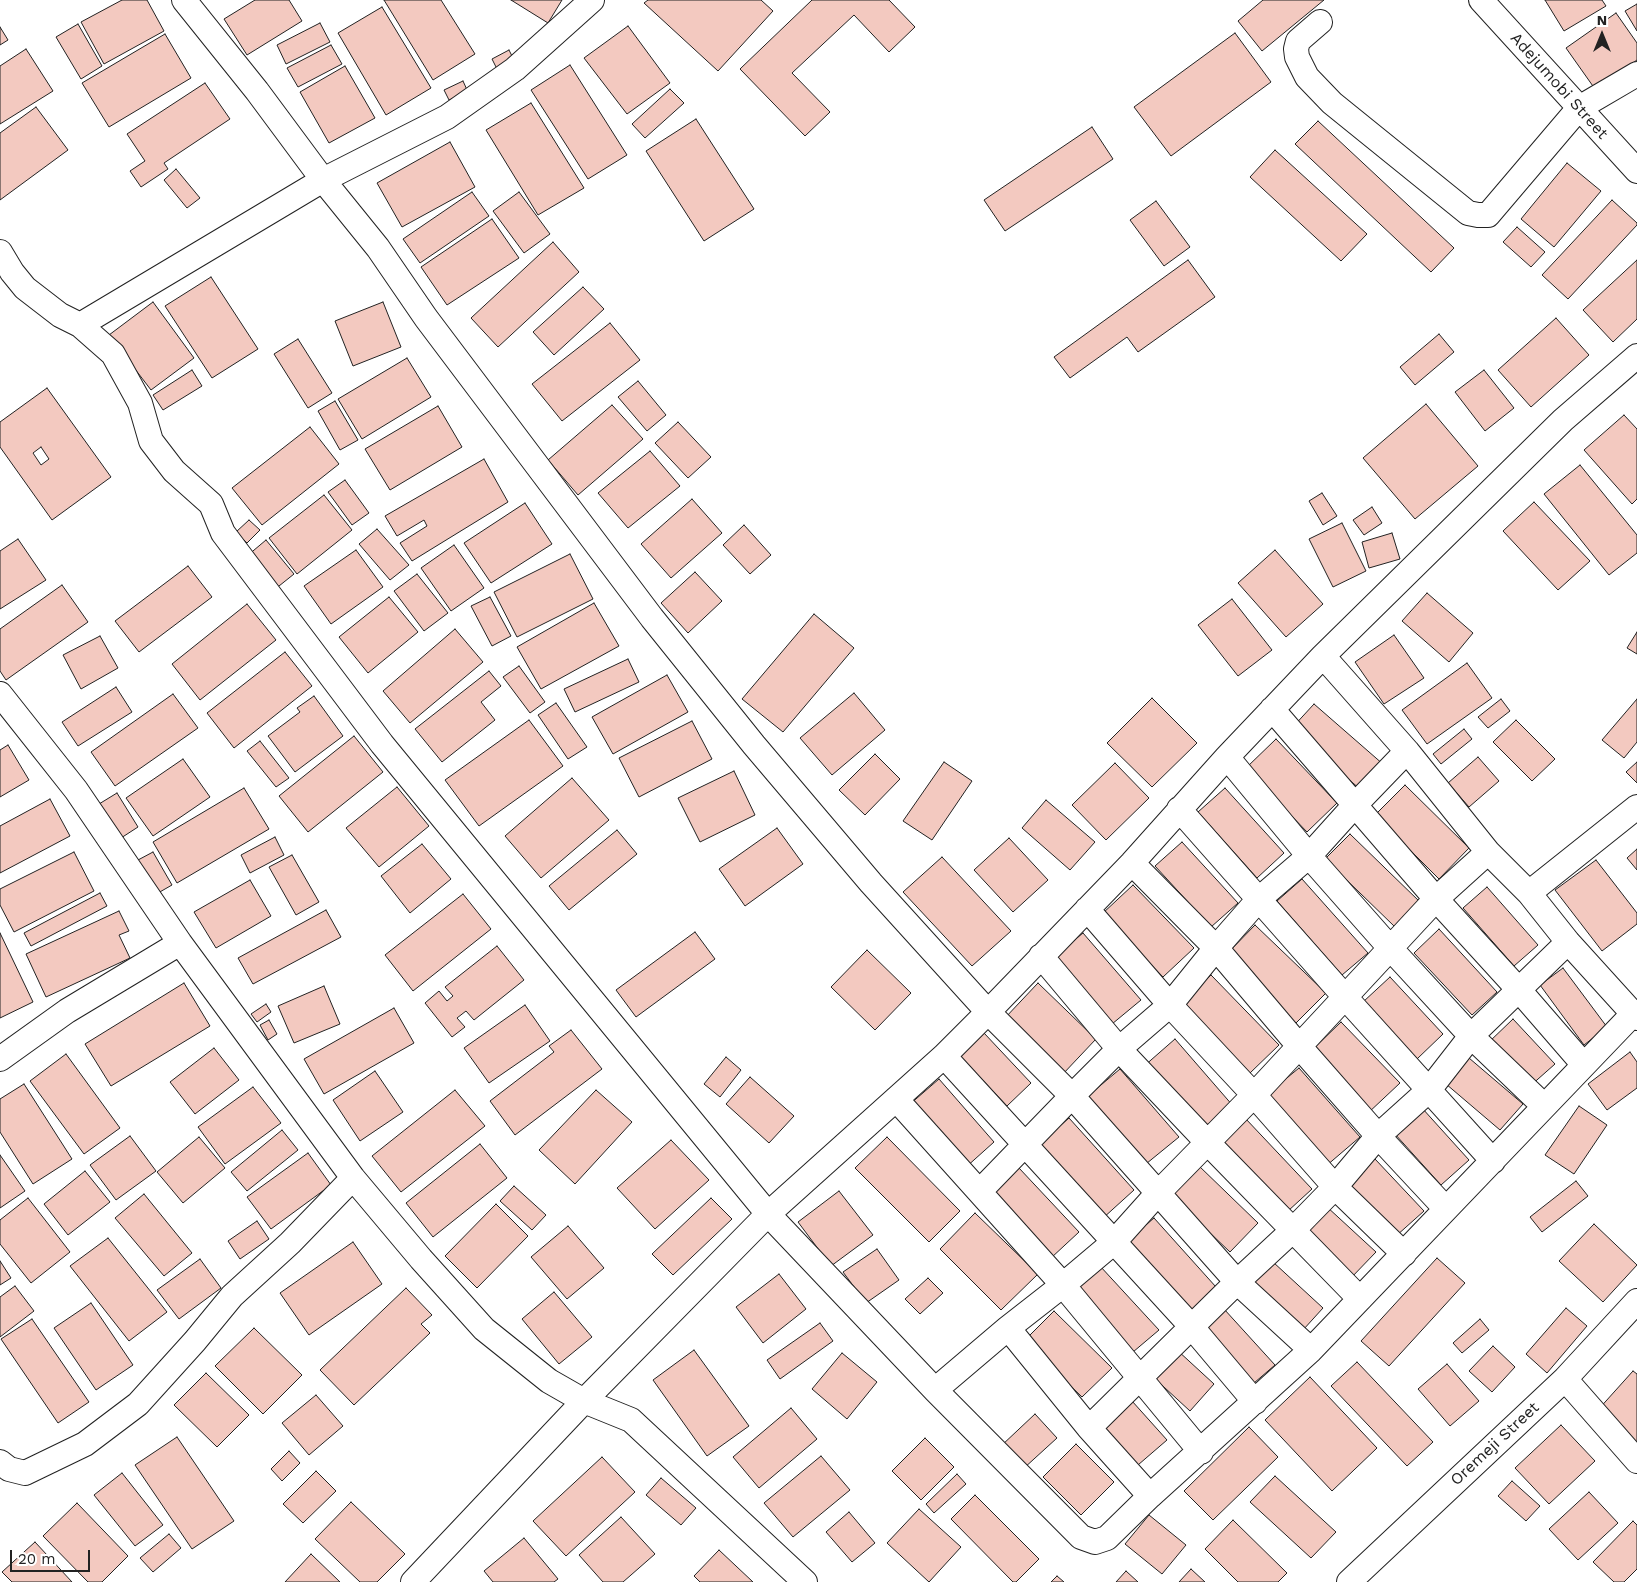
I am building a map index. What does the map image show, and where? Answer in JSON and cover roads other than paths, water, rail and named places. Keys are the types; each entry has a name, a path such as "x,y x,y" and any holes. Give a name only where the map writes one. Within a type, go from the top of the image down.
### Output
{"street":[{"path":"184,0 378,248 426,318 652,618 754,745 865,876 988,1012 1072,1096 1237,1282 1311,1350"},
{"path":"80,325 323,180 448,117 514,69 592,0"},
{"name":"Adejumobi Street","path":"1481,0 1637,171"},
{"path":"1320,22 1298,41 1296,49 1297,58 1306,77 1332,103 1468,213 1478,216 1488,215 1579,108 1637,74"},
{"path":"0,252 12,272 25,288 60,315 80,325 113,354 140,403 151,441 174,471 211,504 228,541 382,744 768,1214 935,1390 1081,1537 1095,1542 1106,1538 1311,1350 1544,1106 1635,1016 1568,942 1529,893 1488,852 1407,751 1323,656"},
{"path":"413,1582 584,1401 768,1214 944,1056 988,1012 1132,863 1179,809 1323,656 1563,420 1637,356"},
{"path":"0,694 76,790 180,943 352,1178 484,1329 548,1381 584,1401 631,1420 805,1582"},
{"path":"1272,710 1354,806 1584,1065"},
{"path":"980,1191 1119,1049 1170,1005 1259,899 1309,856 1407,751"},
{"path":"1227,757 1309,856 1391,949 1471,1036 1544,1106"},
{"path":"1529,893 1637,807"},
{"path":"1179,809 1344,997 1493,1160"},
{"path":"935,1390 1114,1242 1157,1194 1254,1094 1436,899 1488,852"},
{"path":"1132,863 1216,948 1378,1136 1446,1209"},
{"path":"1087,909 1170,1005 1254,1094 1335,1187 1404,1254"},
{"path":"1089,1428 1191,1326 1292,1231 1335,1187 1378,1136 1429,1090 1471,1036 1568,942"},
{"path":"0,1059 67,1011 180,943"},
{"path":"1041,956 1119,1049 1360,1300"},
{"path":"944,1056 1191,1326 1255,1402"},
{"path":"896,1099 1063,1285 1201,1452"},
{"path":"0,1462 9,1469 25,1474 86,1444 138,1404 195,1341 232,1296 290,1243 352,1178"},
{"name":"Oremeji Street","path":"1349,1582 1565,1379 1637,1301"},
{"path":"1008,1328 1089,1428 1150,1496"},
{"path":"1565,1379 1637,1461"}]}
